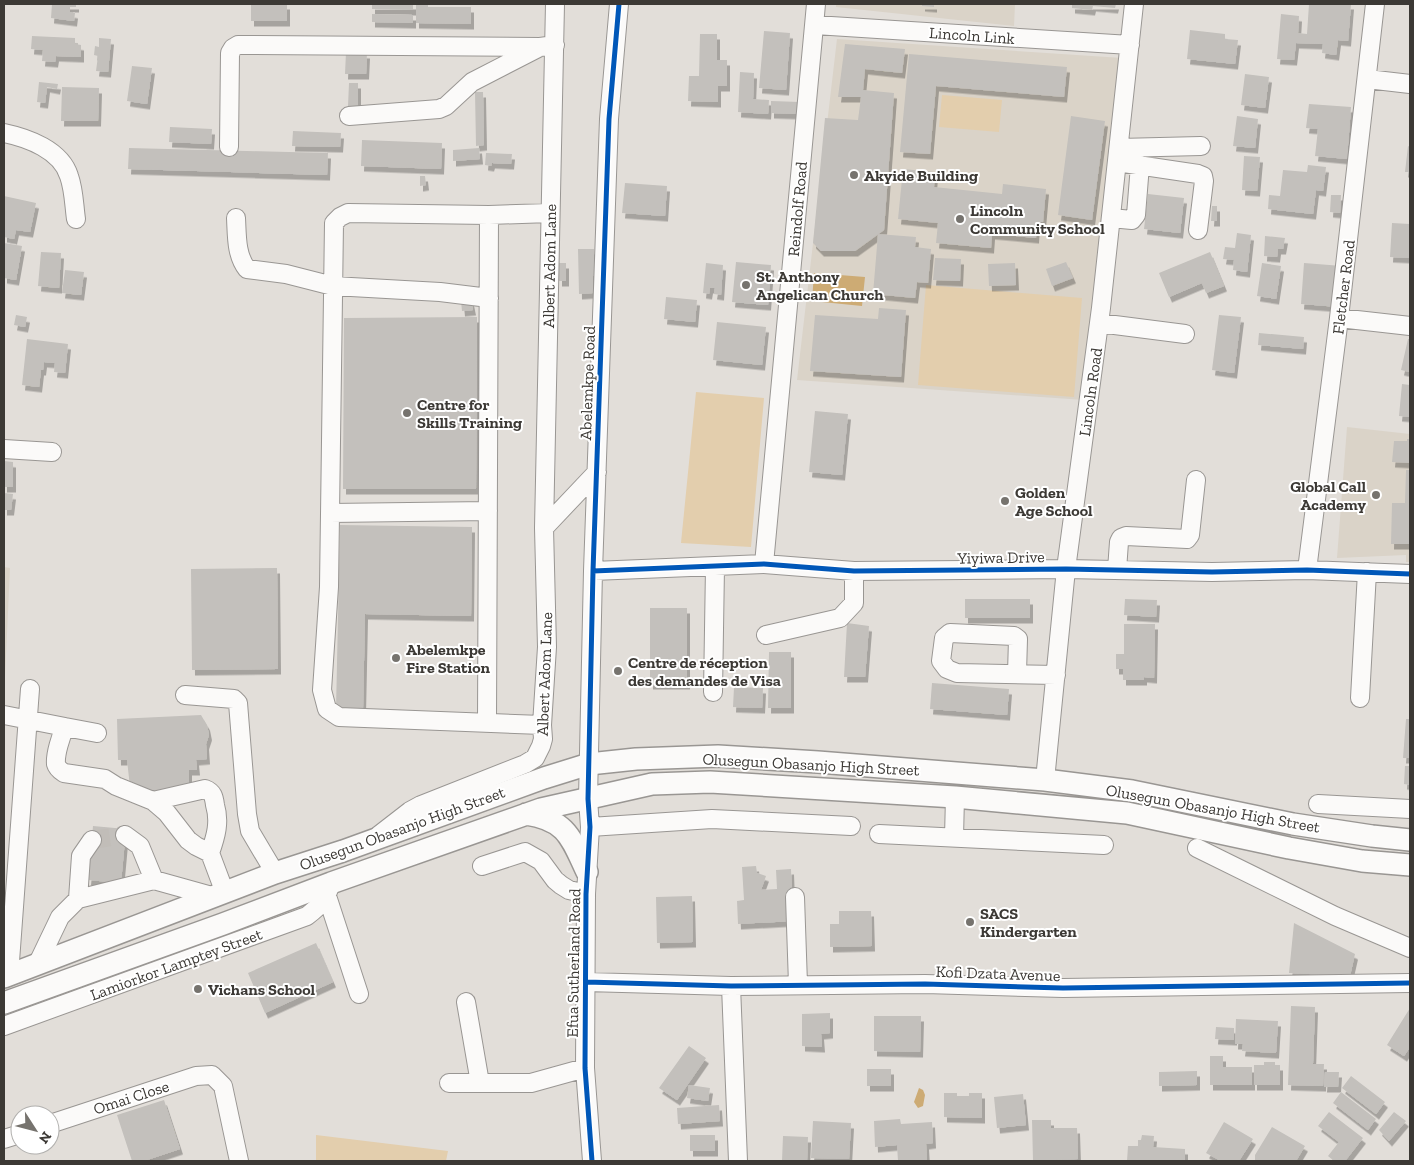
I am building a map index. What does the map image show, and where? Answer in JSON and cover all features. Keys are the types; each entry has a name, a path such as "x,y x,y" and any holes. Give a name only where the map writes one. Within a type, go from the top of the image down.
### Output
{"main road":[{"name":"Olusegun Obasanjo High Street","path":"7,976 275,873 544,778 589,764 636,759 718,756 1046,780 1132,792 1293,824 1410,840"},
{"name":"Olusegun Obasanjo High Street","path":"4,1003 329,889 526,814 652,784 710,782 955,797 1127,813 1362,861 1410,865"},
{"path":"526,814 544,817 571,837 587,872"}],"street":[{"name":"Albert Adom Lane","path":"374,839 410,811 421,805 525,764 535,758 542,746 547,648 544,528 550,213 548,46 555,4"},
{"name":"Abelemkpe Road","path":"589,764 593,571 608,119 619,4"},
{"name":"Reindolf Road","path":"764,564 816,4"},
{"name":"Lincoln Road","path":"1046,780 1066,569 1099,322 1134,4"},
{"name":"Fletcher Road","path":"1307,570 1340,318 1375,4"},
{"name":"Lincoln Link","path":"815,25 1130,45"},
{"path":"229,148 230,53 238,45 548,46"},
{"path":"349,116 439,109 446,106 472,82 548,46"},
{"path":"1367,79 1410,84"},
{"path":"4,133 19,136 44,147 58,158 69,175 76,219"},
{"path":"1118,155 1201,146"},
{"path":"1118,155 1140,166 1203,176 1198,230"},
{"path":"1111,218 1132,220 1136,215 1140,166"},
{"path":"542,725 339,717 327,710 322,690 329,587 334,223 340,216 348,213 489,215 550,213"},
{"path":"487,723 489,215"},
{"path":"236,218 241,262 247,269 286,274 333,286 440,292 488,298"},
{"path":"1340,318 1410,326"},
{"path":"1099,322 1185,334"},
{"path":"4,449 52,452"},
{"path":"544,528 597,472"},
{"path":"1117,570 1121,538 1126,536 1186,539 1190,536 1196,480"},
{"path":"330,513 488,511"},
{"name":"Yiyiwa Drive","path":"593,571 764,564 854,571 1066,569 1212,572 1307,570 1410,574"},
{"path":"713,692 715,566"},
{"path":"766,635 840,618 854,603 854,571"},
{"path":"1360,698 1367,572"},
{"path":"1017,673 1056,675"},
{"path":"7,976 30,689"},
{"path":"185,695 234,698 238,703 250,831 275,873"},
{"path":"4,715 28,718 97,733"},
{"path":"65,727 60,738 56,764 59,769 64,773 105,779 116,786 153,802 167,813 188,840 210,853"},
{"name":"Efua Sutherland Road","path":"589,764 588,799 590,827 586,894 585,1068 592,1161"},
{"path":"37,965 60,917 78,899 154,880 220,895 210,853 218,817 213,795 205,789 153,802"},
{"path":"954,837 955,797"},
{"path":"1318,804 1410,809"},
{"path":"590,827 712,819 851,826"},
{"path":"126,834 140,846 154,880"},
{"path":"879,834 1104,845"},
{"path":"78,899 81,856 92,840"},
{"path":"1197,848 1335,916 1410,948"},
{"path":"482,866 525,852 542,861 555,880 561,885 569,890 586,894"},
{"path":"329,889 359,994"},
{"name":"Lamiorkor Lamptey Street","path":"4,1026 307,916 322,905 329,889"},
{"path":"795,897 798,984"},
{"name":"Kofi Dzata Avenue","path":"586,982 731,986 925,984 1063,988 1410,982"},
{"path":"731,986 738,1161"},
{"path":"466,1002 480,1083"},
{"path":"449,1083 531,1084 585,1068"},
{"name":"Omai Close","path":"60,1121 196,1076 212,1075 223,1086 239,1161"}],"shaded area":[{"path":"836,4 1015,4 1014,26 836,7"},
{"name":"Lincoln Community School","path":"837,39 1122,58 1084,400 797,380"},
{"path":"942,95 1002,100 999,132 939,127"},
{"path":"814,273 865,277 862,306 812,301"},
{"path":"926,285 1082,298 1074,397 918,385"},
{"path":"696,392 764,398 751,547 681,543"},
{"name":"Global Call Academy","path":"1347,427 1410,434 1410,562 1406,562 1406,555 1337,558"},
{"path":"4,567 10,568 4,699"},
{"path":"919,1088 923,1090 925,1095 923,1106 918,1108 914,1102"},
{"path":"316,1135 448,1151 446,1161 316,1161"}],"building":[{"path":"52,4 76,4 76,7 70,7 70,12 75,13 74,21 51,18"},
{"path":"251,4 287,4 287,21 251,21"},
{"path":"372,4 413,4 413,10 372,9"},
{"path":"416,4 428,4 428,7 471,7 471,24 416,23"},
{"path":"922,4 934,4 934,7 922,6"},
{"path":"1072,4 1116,4 1115,8 1093,6 1092,10 1072,8"},
{"path":"1309,4 1351,4 1348,41 1338,40 1336,55 1322,53 1323,44 1296,43 1294,60 1277,59 1281,14 1299,16 1298,33 1307,34"},
{"path":"372,14 413,15 413,23 372,22"},
{"path":"1190,30 1225,34 1225,39 1238,40 1235,64 1187,59"},
{"path":"764,31 790,33 786,90 759,88"},
{"path":"700,34 717,34 717,60 727,60 727,86 718,86 718,102 688,101 689,76 699,76"},
{"path":"32,36 75,38 75,44 81,45 81,57 56,56 55,62 42,61 43,50 31,49"},
{"path":"99,38 111,39 108,72 96,71 98,56 94,55 95,46 99,47"},
{"name":"Akyide Building","path":"845,44 905,49 902,73 865,69 863,90 894,93 884,230 855,251 821,251 813,243 825,118 858,120 861,97 838,97"},
{"path":"346,52 367,53 366,74 345,74"},
{"path":"909,54 1067,67 1064,97 936,86 930,154 900,152"},
{"path":"132,66 152,68 147,104 127,101"},
{"path":"740,72 754,73 753,99 769,100 768,114 738,112"},
{"path":"1245,74 1269,77 1265,108 1241,105"},
{"path":"39,82 58,84 57,89 47,87 45,103 37,102"},
{"path":"349,83 358,83 358,106 348,106"},
{"path":"62,87 99,88 98,121 61,121"},
{"path":"475,92 483,92 484,145 476,146"},
{"path":"771,101 800,102 800,114 771,113"},
{"path":"1309,104 1351,107 1347,159 1315,156 1318,129 1306,128"},
{"path":"1071,116 1105,121 1092,220 1058,215"},
{"path":"1237,116 1258,119 1255,148 1233,146"},
{"path":"170,127 212,129 211,144 169,142"},
{"path":"293,131 341,133 340,147 292,146"},
{"path":"362,140 442,143 441,169 361,166"},
{"path":"1408,146 1410,147 1410,172 1405,172"},
{"path":"129,148 328,153 327,175 128,169"},
{"path":"479,148 480,159 453,161 453,150"},
{"path":"486,153 512,154 511,164 492,163 491,166 485,165"},
{"path":"1244,156 1260,157 1257,191 1242,190"},
{"path":"1308,165 1326,167 1323,191 1316,190 1313,214 1268,209 1269,195 1280,196 1283,170 1307,172"},
{"path":"903,169 935,172 934,187 1002,194 1003,184 1046,189 1043,222 1037,222 1036,238 992,234 991,248 936,243 938,223 898,219"},
{"path":"420,176 425,176 426,185 420,186"},
{"path":"625,183 667,186 665,216 622,213"},
{"path":"1148,194 1184,198 1180,233 1144,229"},
{"path":"1331,195 1341,195 1340,213 1330,212"},
{"path":"4,196 36,203 30,232 16,230 14,239 4,237"},
{"path":"1212,206 1217,206 1217,221 1211,221"},
{"path":"1392,223 1410,224 1410,258 1390,257"},
{"path":"1237,233 1251,235 1247,272 1233,270 1234,260 1223,259 1225,247 1235,248"},
{"path":"878,234 916,237 915,247 931,249 928,283 917,282 915,298 873,294"},
{"path":"1265,236 1285,238 1283,249 1278,249 1277,257 1264,256"},
{"path":"4,243 22,246 16,280 4,278"},
{"path":"578,249 594,249 594,261 599,261 600,276 593,276 593,293 579,294"},
{"path":"41,252 61,253 59,288 38,286"},
{"path":"1210,252 1224,286 1206,293 1202,283 1169,297 1159,273"},
{"path":"935,258 961,259 960,281 933,280"},
{"path":"736,262 771,265 768,305 732,302"},
{"path":"1066,262 1073,278 1052,286 1046,269"},
{"path":"559,263 566,263 566,281 559,281"},
{"path":"706,263 723,265 721,295 714,294 715,288 710,288 709,294 703,293"},
{"path":"1015,263 1016,285 989,286 988,264"},
{"path":"1262,263 1281,266 1276,299 1257,296"},
{"path":"1304,263 1342,266 1339,307 1301,304"},
{"path":"65,270 84,272 81,295 62,293"},
{"path":"666,297 697,300 695,322 664,319"},
{"path":"471,300 473,310 462,311 461,301"},
{"path":"879,308 906,310 901,377 810,371 815,315 878,319"},
{"path":"16,315 27,317 25,327 14,325"},
{"path":"1219,315 1241,317 1234,373 1212,370"},
{"path":"477,317 476,489 343,489 344,318"},
{"path":"717,322 766,327 762,365 713,360"},
{"path":"1259,333 1304,337 1303,349 1258,345"},
{"path":"27,339 68,344 65,373 54,372 55,363 44,362 39,387 22,385"},
{"path":"1408,339 1410,339 1410,372 1401,370"},
{"path":"1402,384 1410,385 1410,417 1399,416"},
{"path":"815,411 848,414 842,475 809,472"},
{"path":"1407,439 1410,439 1410,463 1392,462 1394,441 1407,441"},
{"path":"4,461 13,462 13,487 4,487"},
{"path":"1406,470 1410,470 1410,544 1391,544 1392,503 1405,503"},
{"path":"4,493 13,494 11,510 4,510"},
{"path":"340,525 472,527 471,616 365,614 363,709 336,709"},
{"path":"277,568 278,669 192,670 191,569"},
{"path":"965,599 1030,599 1030,618 965,618"},
{"path":"1125,599 1157,600 1156,617 1124,615"},
{"path":"650,608 687,608 687,684 650,684"},
{"path":"847,623 869,626 865,677 844,677"},
{"path":"1124,624 1155,624 1154,678 1144,677 1144,680 1123,680 1123,669 1116,669 1116,654 1124,654"},
{"path":"769,652 791,652 791,708 768,708"},
{"path":"932,683 1009,689 1007,715 930,709"},
{"path":"734,687 763,688 762,708 733,707"},
{"path":"201,715 207,725 209,735 206,744 207,759 196,760 197,770 189,770 189,786 174,787 174,790 142,791 142,786 130,787 127,760 118,760 117,719"},
{"path":"1406,719 1410,719 1410,758 1403,758"},
{"path":"1405,766 1410,766 1410,785 1404,784"},
{"path":"93,826 126,829 121,883 88,880"},
{"path":"756,866 757,873 766,876 761,890 777,889 776,870 791,869 793,921 738,924 737,901 744,900 742,867"},
{"path":"692,896 693,942 657,943 656,897"},
{"path":"839,911 871,911 872,946 830,947 830,924 839,924"},
{"path":"1294,923 1355,954 1350,976 1289,973"},
{"path":"316,943 333,982 265,1013 248,973"},
{"path":"1291,1006 1315,1007 1313,1064 1324,1064 1323,1086 1288,1085"},
{"path":"1410,1008 1410,1047 1404,1056 1387,1045"},
{"path":"830,1013 830,1033 821,1034 822,1047 802,1046 802,1014"},
{"path":"874,1016 921,1016 920,1052 874,1051"},
{"path":"1236,1019 1278,1021 1276,1053 1242,1051 1243,1044 1235,1044"},
{"path":"1216,1027 1234,1028 1234,1040 1215,1039"},
{"path":"689,1046 706,1058 677,1100 659,1088"},
{"path":"1210,1056 1223,1056 1223,1067 1252,1067 1252,1085 1210,1085"},
{"path":"1264,1062 1275,1062 1275,1065 1280,1065 1280,1085 1254,1085 1254,1065 1264,1065"},
{"path":"867,1069 891,1069 891,1086 867,1086"},
{"path":"1197,1071 1197,1085 1159,1086 1159,1072"},
{"path":"1325,1072 1339,1072 1338,1087 1324,1087"},
{"path":"1351,1076 1385,1102 1376,1114 1342,1088"},
{"path":"689,1085 710,1088 708,1101 687,1098"},
{"path":"1341,1092 1376,1119 1368,1130 1333,1103"},
{"path":"944,1093 957,1093 957,1096 969,1096 969,1093 982,1093 982,1118 944,1117"},
{"path":"1023,1094 1026,1125 997,1128 994,1097"},
{"path":"164,1100 180,1149 144,1161 132,1161 117,1115"},
{"path":"719,1105 720,1121 678,1124 677,1108"},
{"path":"1329,1112 1363,1138 1345,1161 1334,1161 1328,1156 1339,1142 1318,1126"},
{"path":"1394,1112 1406,1121 1389,1141 1379,1130"},
{"path":"900,1119 901,1124 932,1122 933,1143 926,1144 927,1161 898,1161 897,1145 875,1147 874,1121"},
{"path":"1032,1120 1051,1120 1051,1128 1077,1128 1078,1159 1033,1161"},
{"path":"813,1121 851,1123 849,1159 811,1158"},
{"path":"1224,1122 1253,1139 1239,1161 1221,1161 1206,1153"},
{"path":"1272,1127 1305,1146 1296,1161 1255,1161 1255,1155"},
{"path":"690,1135 715,1135 715,1151 690,1151"},
{"path":"1142,1135 1154,1136 1153,1147 1185,1149 1185,1161 1127,1161 1128,1146 1138,1146 1138,1140 1141,1140"},
{"path":"783,1136 808,1137 807,1161 782,1161"}],"tunnel":[{"path":"92,840 125,835"}],"cycle path":[{"path":"592,1161 585,1068 586,894 590,827 588,799 593,571 609,119 619,4"},
{"path":"593,571 764,564 854,571 1066,569 1212,572 1307,570 1410,574"},
{"path":"586,982 731,986 925,984 1063,988 1410,983"}],"place":[{"name":"Akyide Building","path":"854,175"},
{"name":"Lincoln Community School","path":"960,219"},
{"name":"St. Anthony Angelican Church","path":"746,285"},
{"name":"Centre for Skills Training","path":"407,413"},
{"name":"Global Call Academy","path":"1376,495"},
{"name":"Golden Age School","path":"1005,501"},
{"name":"Abelemkpe Fire Station","path":"396,658"},
{"name":"Centre de réception des demandes de Visa","path":"618,671"},
{"name":"SACS Kindergarten","path":"970,922"},
{"name":"Vichans School","path":"198,989"}]}
